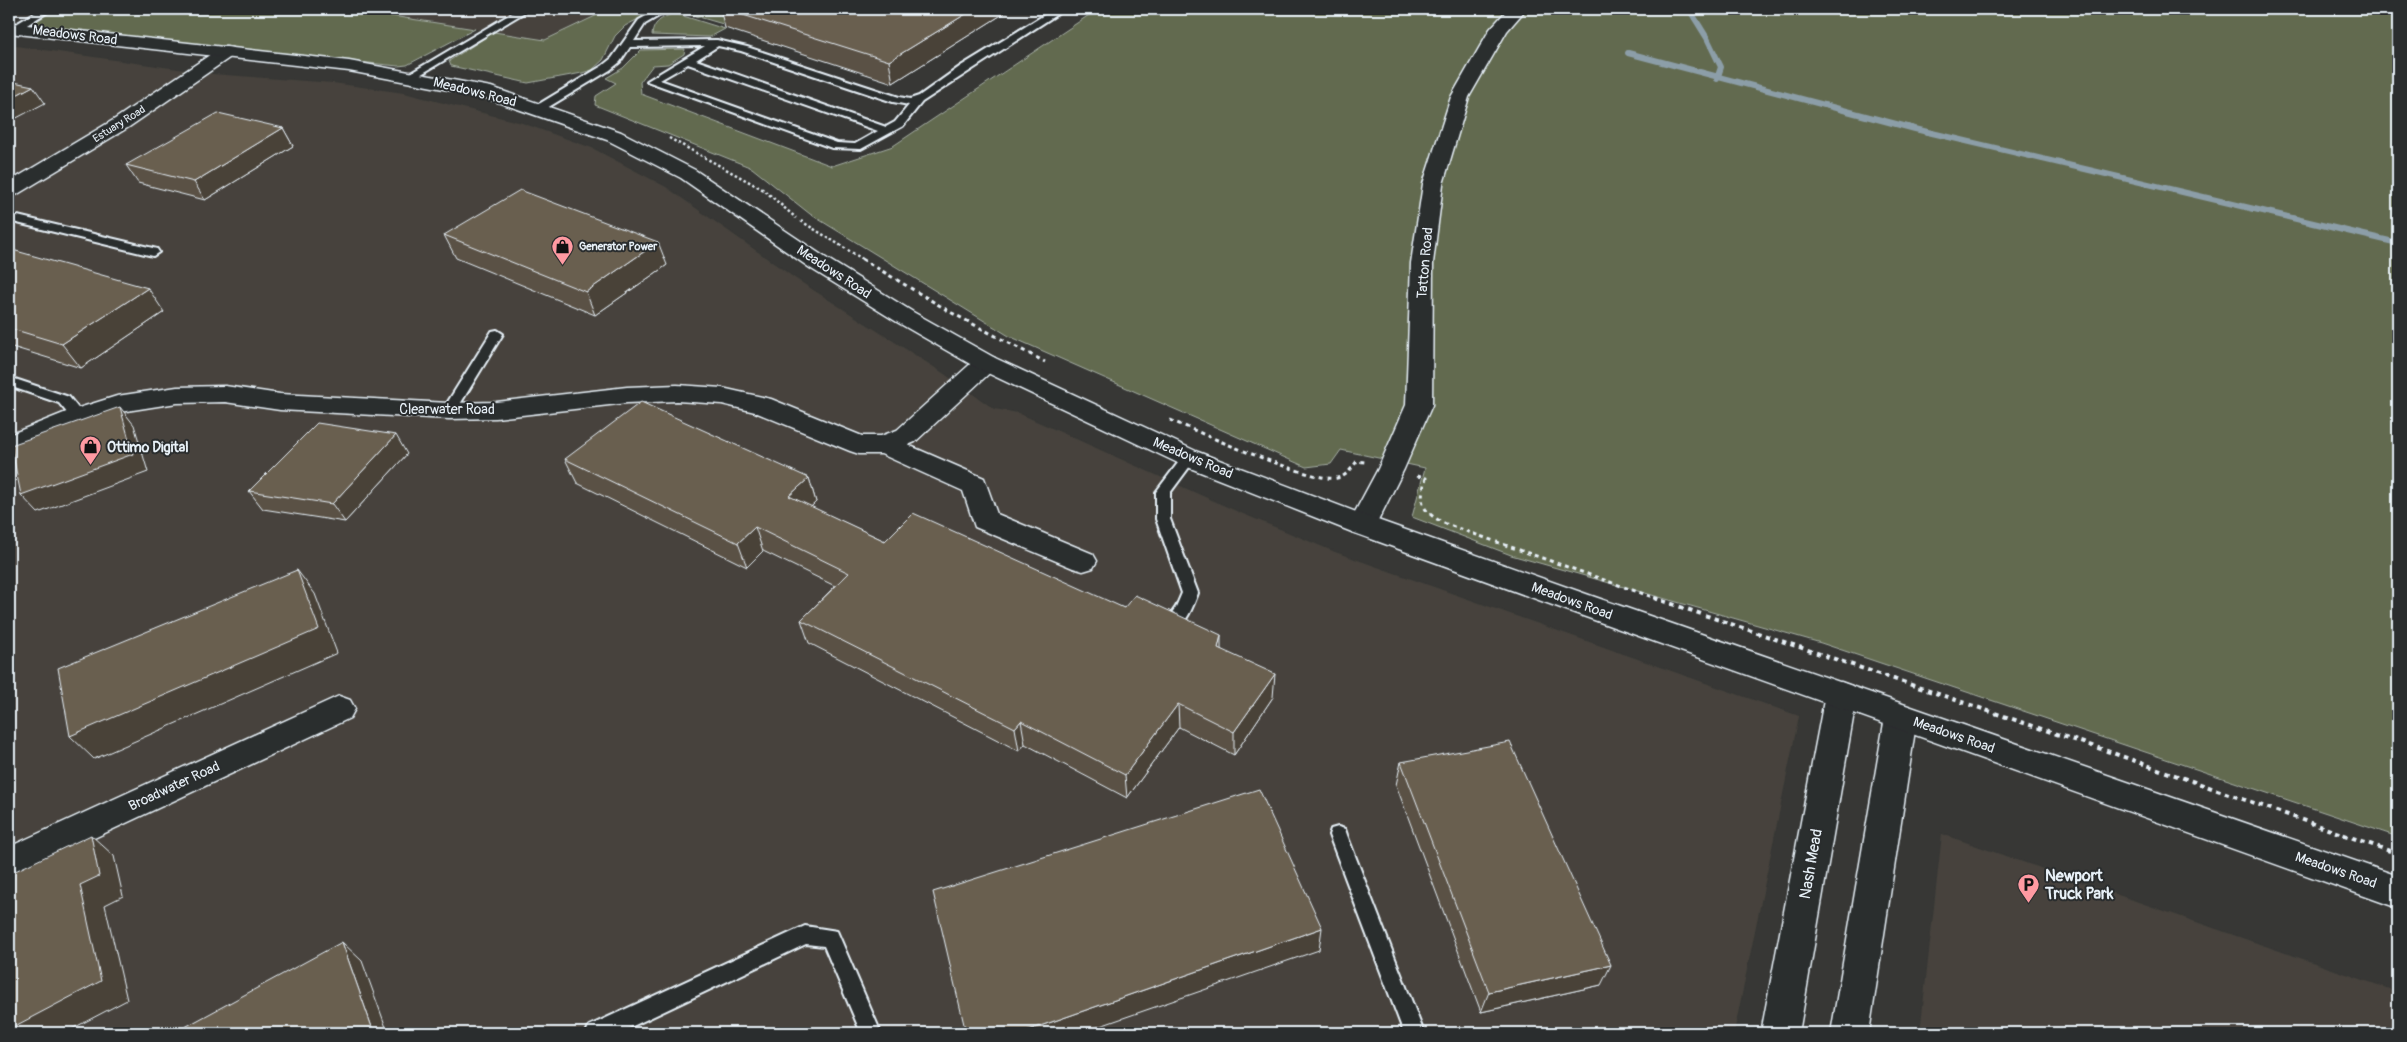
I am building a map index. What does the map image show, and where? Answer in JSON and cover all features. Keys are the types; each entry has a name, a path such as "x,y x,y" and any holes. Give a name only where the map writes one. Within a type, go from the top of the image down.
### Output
{"street":[{"name":"Tatton Road","path":"1362,525 1391,469 1419,405 1422,263 1433,184 1460,97 1499,30 1517,9"},
{"name":"Meadows Road","path":"12,28 349,66 484,91 614,136 688,174 818,263 905,317 986,363 1189,458 1362,525 2398,892"},
{"name":"Estuary Road","path":"9,192 122,123 226,52"},
{"name":"Clearwater Road","path":"9,445 78,417 117,404 177,395 215,395 280,402 449,411 496,410 627,394 677,393 722,396 762,405 859,445 884,445 906,436 986,363"},
{"name":"Clearwater Road","path":"884,445 975,486 985,520 1083,560"},
{"name":"Nash Mead","path":"1780,1033 1842,695"},
{"name":"Broadwater Road","path":"9,863 339,709"},
{"path":"1850,1033 1901,716"}],"lane":[{"path":"12,28 47,9"},
{"path":"409,77 525,9"},
{"path":"538,109 606,68 628,44 642,22 666,9"},
{"path":"718,43 652,81 836,146 857,147 899,124 917,101 1060,9"},
{"path":"628,44 718,43 744,49 897,100 917,101"},
{"path":"687,60 887,131"},
{"path":"9,218 152,252"},
{"path":"449,411 497,334"},
{"path":"9,381 64,400 78,417"},
{"path":"1172,624 1182,610 1190,593 1164,519 1163,492 1189,458"},
{"path":"1338,835 1414,1033"},
{"path":"596,1033 805,935 830,937 872,1033"}],"path":[{"name":"Meadows Road","path":"661,134 679,142 764,190 796,217 881,272 966,321 1053,366"},
{"name":"Meadows Road","path":"1167,419 1309,475 1332,480 1347,476 1357,461"},
{"path":"1426,478 1421,491 1420,503 1428,515 1456,529 1842,663 2108,751 2398,854"}],"shaded area":[{"path":"347,9 610,9 545,40"},
{"path":"9,45 213,74 333,83 404,93 522,123 592,148 666,187 796,279 940,371 994,409 1018,413 1236,511 1335,552 1799,716 1734,1033 9,1033"},
{"name":"Newport Truck Park","path":"1942,834 2398,992 2398,1033 1920,1033"}],"green space":[{"path":"56,9 347,9 475,29 407,65 398,66 204,46 38,25 35,22"},
{"path":"610,9 657,9 625,26 615,36 603,60 592,70 528,83 451,66 449,61 494,32 545,40"},
{"path":"682,9 763,9 730,26 685,13"},
{"path":"1098,9 2398,9 2398,837 1821,643 1511,555 1412,517 1425,468 1341,450 1331,464 1306,467 1009,336 810,214 752,168 595,105 596,96 616,83 606,78 623,68 641,50 685,49 684,54 668,64 653,65 640,82 641,94 832,166 893,146"},
{"path":"672,14 725,29 710,37 652,35 654,27 658,22"}],"building":[{"path":"724,9 974,9 889,61"},
{"path":"9,81 33,86 9,99"},
{"path":"218,113 283,128 194,182 126,165"},
{"path":"520,190 658,242 586,292 444,235"},
{"path":"9,249 148,288 62,344 9,328"},
{"path":"641,402 809,478 789,496 885,541 913,513 1124,608 1135,595 1221,635 1218,648 1275,674 1234,732 1178,704 1125,775 1021,721 1015,728 801,620 849,573 755,527 738,543 565,459"},
{"path":"120,407 133,454 21,495 11,445"},
{"path":"317,423 396,435 332,504 249,491"},
{"path":"297,570 319,629 70,736 58,668"},
{"path":"1510,742 1611,965 1489,992 1401,762"},
{"path":"1259,789 1322,928 1020,1033 966,1033 933,892"},
{"path":"91,835 99,876 80,885 101,981 15,1026 16,1033 9,1033 9,874"},
{"path":"342,942 374,1033 174,1033"}],"waterway":[{"path":"1689,9 1707,38 1721,67 1718,77"},
{"path":"1628,53 1718,77"},
{"path":"1718,77 1915,129 2398,243"}],"place":[{"name":"Generator Power","path":"563,265"},
{"name":"Ottimo Digital","path":"91,466"},
{"name":"Newport Truck Park","path":"2029,904"}]}
